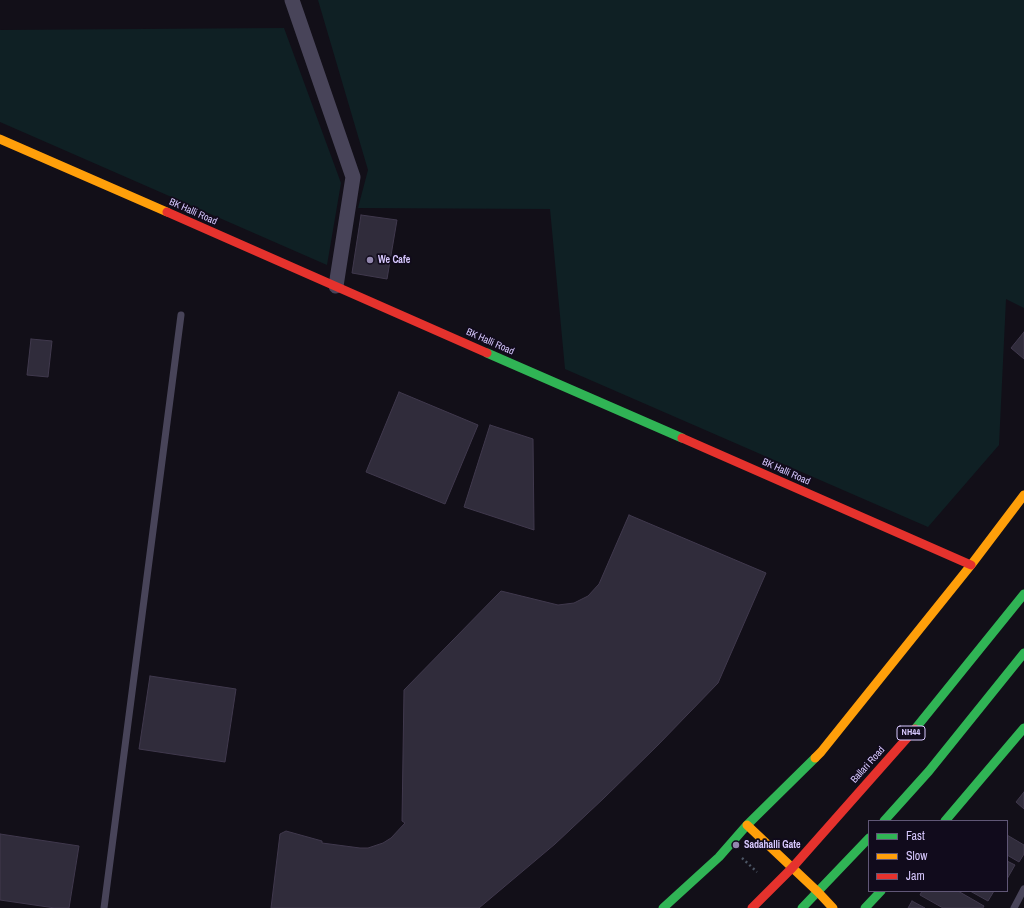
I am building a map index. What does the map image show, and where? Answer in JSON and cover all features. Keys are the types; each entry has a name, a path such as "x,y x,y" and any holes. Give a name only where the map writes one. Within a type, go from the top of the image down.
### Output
{"main road":[{"name":"BK Halli Road","path":"0,139 971,565"},
{"path":"663,908 719,857 747,825 821,752 971,565 1024,496"},
{"name":"Ballari Road","path":"752,908 792,868 919,724 1024,594"},
{"path":"885,820 929,771 1024,653"},
{"path":"946,820 1024,728"},
{"path":"747,825 818,892 832,908"},
{"path":"802,908 868,839"},
{"path":"866,908 880,892"}],"street":[{"path":"292,0 353,178 336,286"}],"lane":[{"path":"104,908 181,315"},
{"path":"1014,908 1024,889"}],"path":[{"path":"742,858 757,872"}],"shaded area":[{"path":"318,0 1024,0 1024,308 1006,299 999,445 928,527 565,369 550,209 358,208 368,170"},
{"path":"284,28 341,183 327,265 0,122 0,30"}],"building":[{"path":"361,215 397,220 387,279 352,273"},
{"path":"1024,332 1024,359 1011,348"},
{"path":"31,339 52,341 48,377 27,375"},
{"path":"399,392 478,425 445,504 366,472"},
{"path":"490,425 533,439 534,530 464,507"},
{"path":"629,515 766,573 718,683 604,798 555,844 479,908 271,908 280,834 286,831 322,841 322,843 368,848 383,843 391,838 405,823 402,821 404,690 501,591 558,605 574,603 588,596 599,584"},
{"path":"150,676 236,689 225,762 139,749"},
{"path":"1024,792 1024,809 1016,802"},
{"path":"0,834 79,846 69,908 55,908 0,900"},
{"path":"1008,836 1024,845 1024,854 1019,862 1008,856"},
{"path":"1008,862 1015,865 1008,877"},
{"path":"922,892 960,892 984,906 983,908 943,908 920,895"},
{"path":"972,892 993,892 988,901"},
{"path":"912,901 925,908 908,908"}],"traffic: fast":[{"path":"487,353 682,438"},
{"path":"915,729 1024,594"},
{"path":"885,820 929,771 1024,653"},
{"path":"946,820 1024,728"},
{"path":"663,908 719,857 747,825 815,758"},
{"path":"802,908 868,839"},
{"path":"865,908 880,892"}],"traffic: slow":[{"path":"0,139 167,212"},
{"path":"815,758 971,565 1024,495"},
{"path":"747,825 833,908"}],"traffic: jam":[{"path":"167,212 487,353"},
{"path":"682,438 971,565"},
{"path":"752,908 792,868 915,729"}],"place":[{"name":"We Cafe","path":"370,260"},
{"name":"Sadahalli Gate","path":"736,845"}]}
